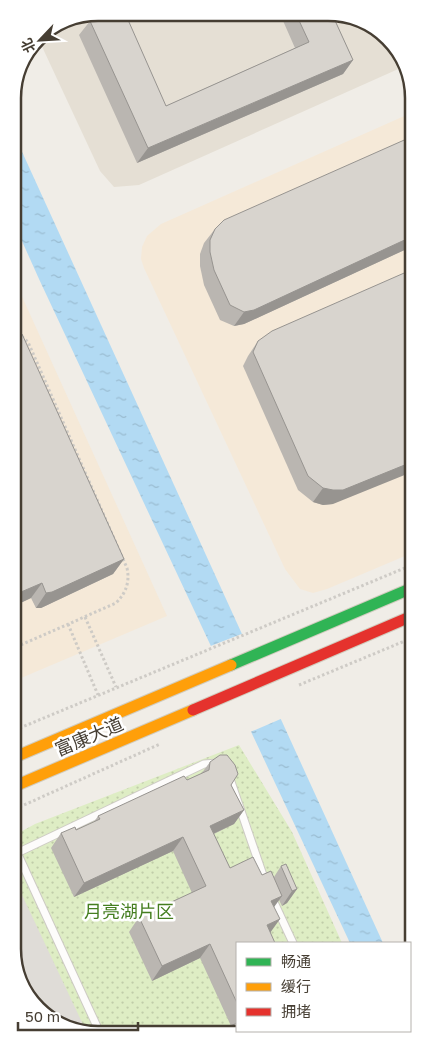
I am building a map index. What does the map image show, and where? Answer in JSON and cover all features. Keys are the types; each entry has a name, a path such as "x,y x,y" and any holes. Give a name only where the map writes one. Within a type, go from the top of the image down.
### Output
{"street":[{"name":"富康大道","path":"21,754 254,657 405,591"},
{"name":"富康大道","path":"21,783 405,619"}],"lane":[{"path":"21,848 204,764 219,764 230,777 264,879 293,942"},
{"path":"21,861 97,1026"}],"path":[{"path":"21,335 28,342 130,578 124,595 116,603 21,645"},
{"path":"21,727 405,568"},
{"path":"85,617 116,688"},
{"path":"68,624 98,695"},
{"path":"298,685 405,641"},
{"path":"21,806 166,742"}],"shaded area":[{"path":"98,21 328,21 357,27 375,37 389,51 399,69 139,185 114,187 100,171 42,46 55,34 69,27"},
{"path":"405,116 405,556 327,589 313,593 300,589 285,569 144,268 141,259 142,247 147,236 161,224"},
{"path":"21,294 167,616 21,678"},
{"path":"21,893 83,1024 64,1018 47,1007 29,983 24,969 21,949"}],"green space":[{"name":"月亮湖片区","path":"239,745 292,832 342,942 236,942 236,1026 98,1026 73,1022 55,1013 40,1000 29,983 22,959 21,832 35,824"}],"water":[{"path":"21,150 383,942 350,942 21,239"}],"pier":[{"path":"244,633 283,718 248,733 208,647"}],"building":[{"path":"129,21 166,106 309,42 299,21 336,22 353,60 148,148 90,22"},
{"path":"405,140 405,240 254,310 244,312 230,305 214,270 210,252 210,240 215,229 224,220"},
{"path":"405,273 405,465 343,490 323,488 308,476 253,352 258,341 272,331"},
{"path":"21,334 124,559 46,593 42,583 21,592"},
{"path":"220,755 227,755 235,765 238,774 231,785 244,810 210,826 230,868 253,857 262,875 271,871 282,896 271,901 280,919 267,925 275,942 236,942 236,1001 210,944 162,966 139,917 206,886 183,837 84,883 61,833 75,827 76,830 100,819 98,816 184,776 187,780 209,770 210,762"},
{"path":"286,864 297,889 292,891 281,866"}],"traffic: fast":[{"path":"231,665 405,591"}],"traffic: slow":[{"path":"21,754 231,665"},
{"path":"21,783 193,710"}],"traffic: jam":[{"path":"193,710 405,619"}]}
